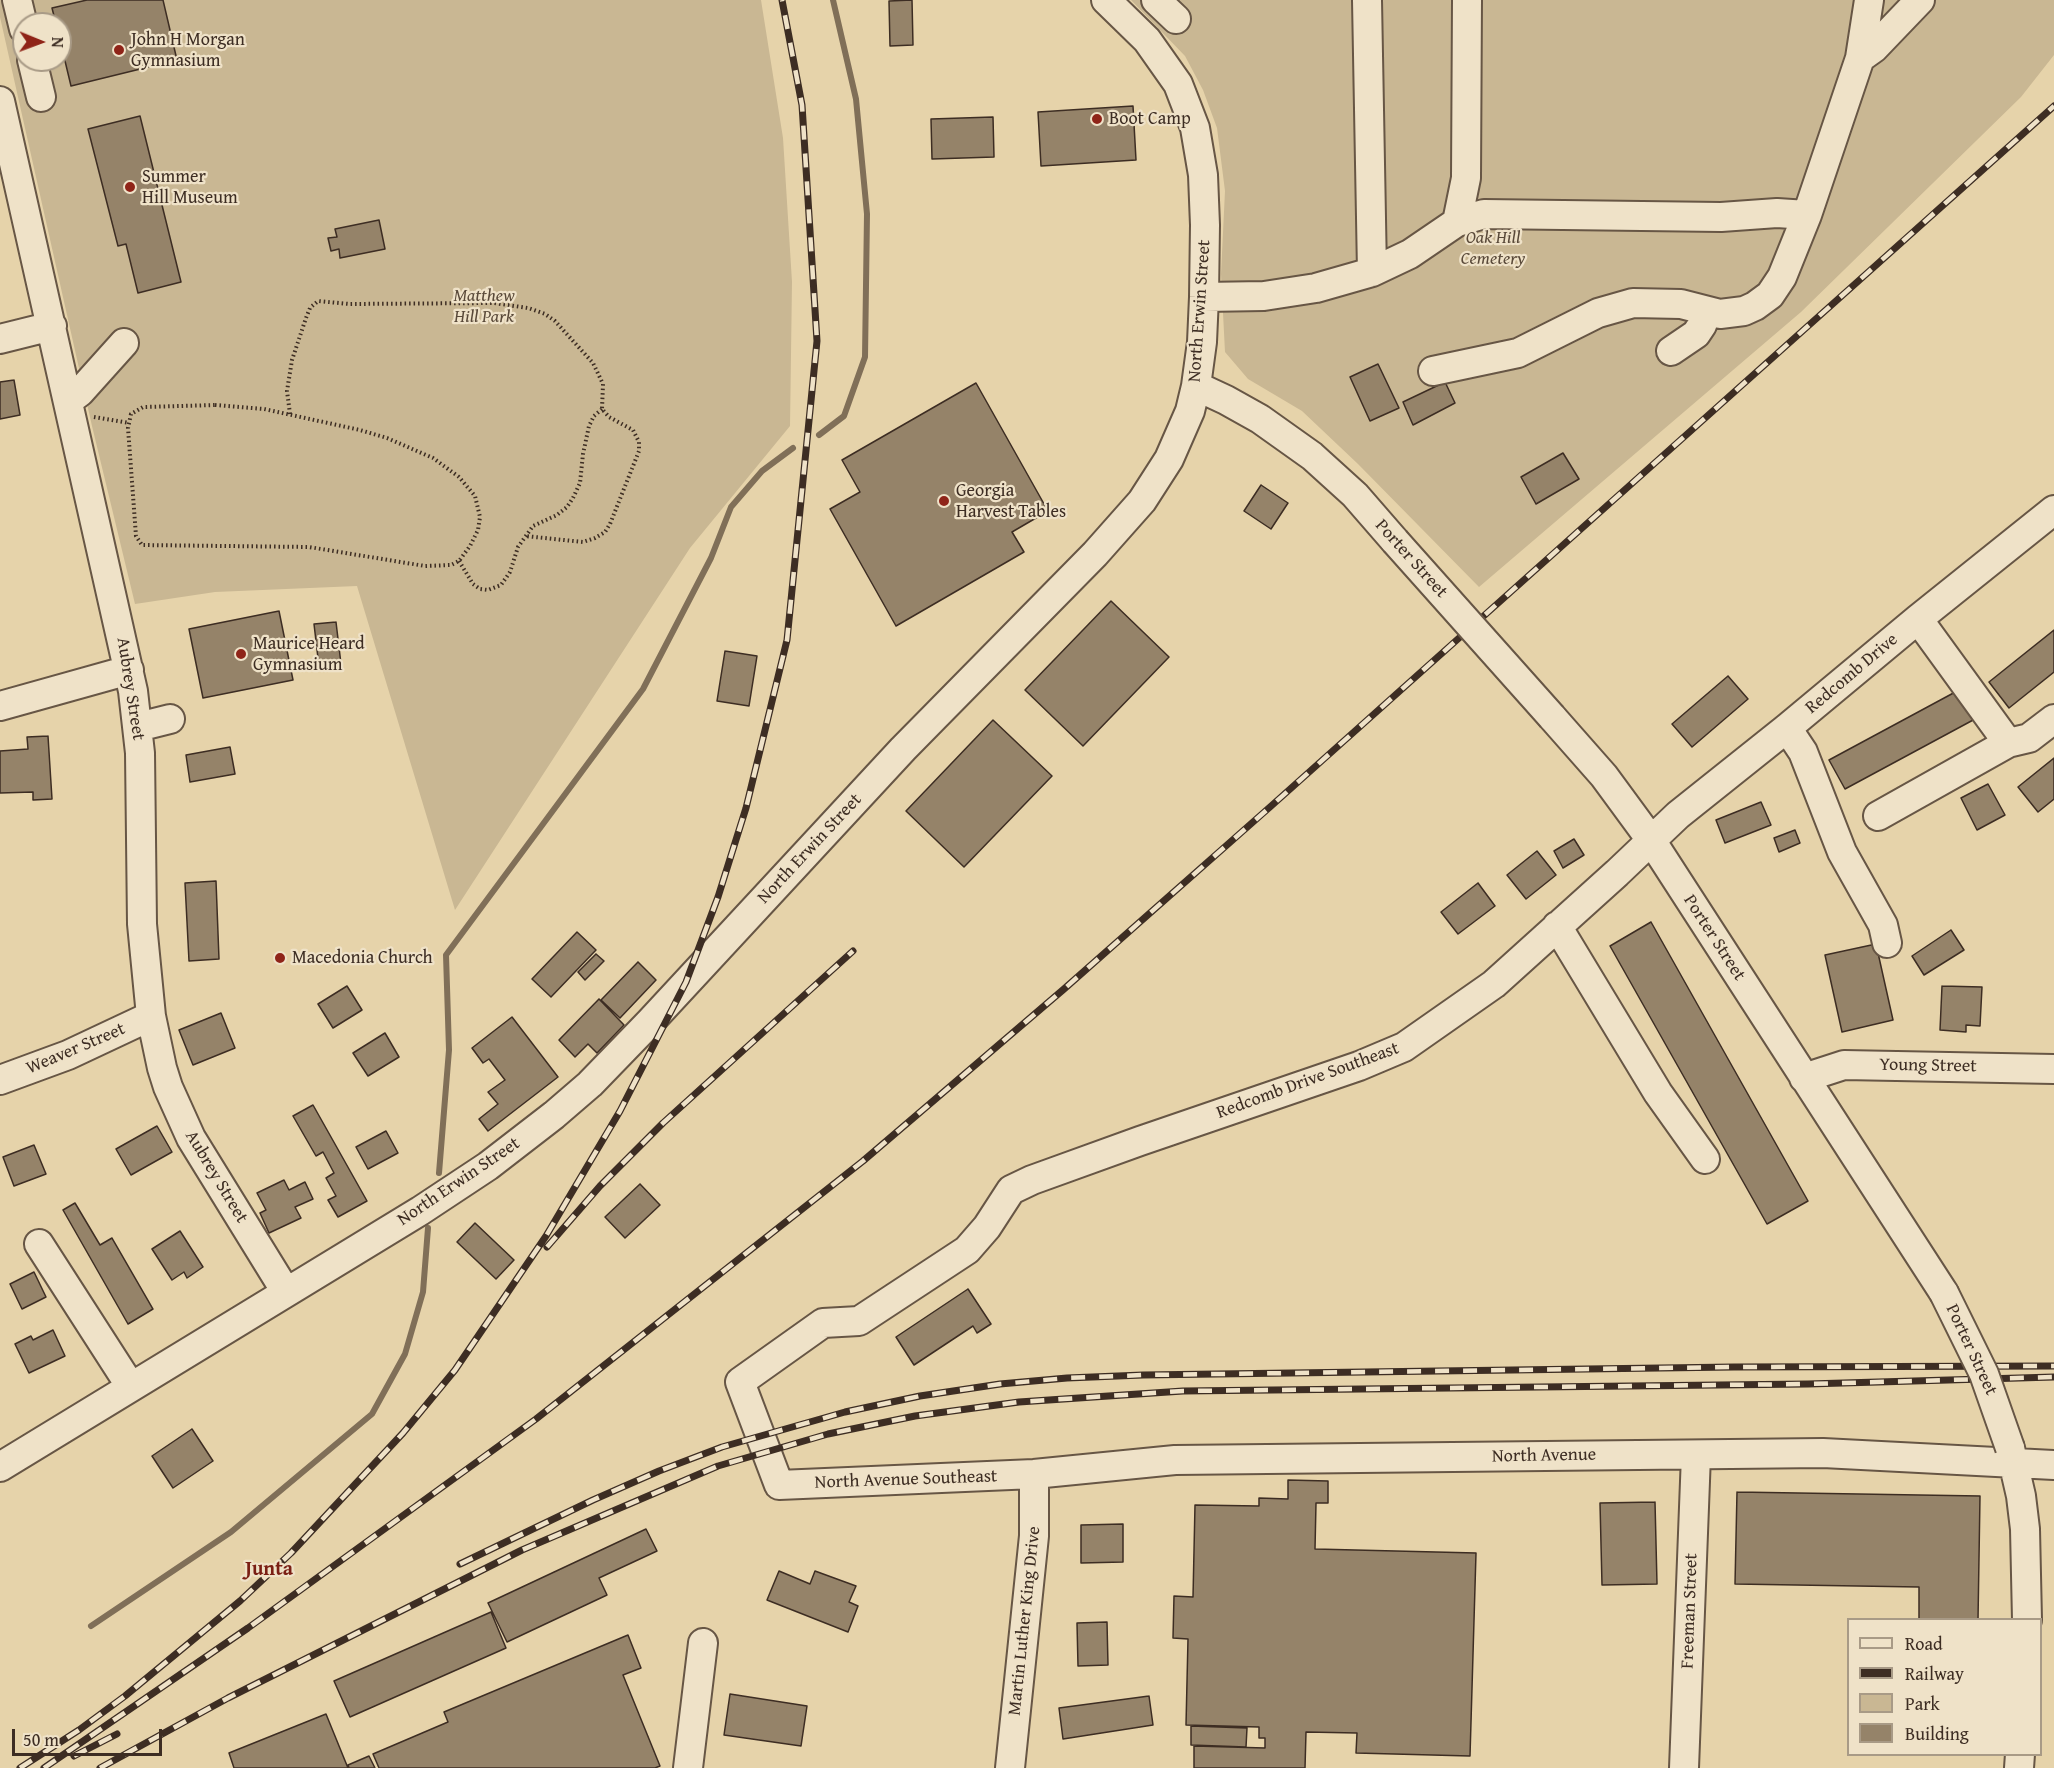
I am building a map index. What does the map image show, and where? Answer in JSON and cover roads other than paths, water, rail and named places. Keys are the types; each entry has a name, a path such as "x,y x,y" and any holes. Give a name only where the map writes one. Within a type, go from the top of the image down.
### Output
{"street":[{"name":"North Erwin Street","path":"0,1467 420,1211 488,1166 590,1084 903,749 1126,520 1156,481 1190,411 1196,386 1202,342 1205,198 1195,128 1178,84 1162,59 1140,32 1106,0"},
{"path":"1367,0 1372,272"},
{"path":"1457,222 1466,178 1467,0"},
{"path":"1433,371 1518,353 1598,313 1633,303 1681,304 1720,314 1744,311 1755,306 1770,294 1791,258 1860,58 1869,0"},
{"path":"1860,58 1874,48 1920,0"},
{"path":"35,72 41,97"},
{"name":"Aubrey Street","path":"0,101 129,670 138,727 141,905 151,1016 168,1087 191,1138 286,1292"},
{"path":"1203,297 1264,296 1316,288 1372,272 1410,254 1457,222 1484,214 1721,217 1777,213 1807,215"},
{"path":"1671,351 1696,334 1707,312"},
{"path":"0,339 52,327"},
{"path":"70,413 80,392 124,343"},
{"name":"Porter Street","path":"1196,386 1251,414 1312,456 1355,495 1604,776 1651,840 1944,1293 1984,1374 2012,1456 2021,1496 2025,1529 2028,1618"},
{"name":"Redcomb Drive","path":"1651,840 1678,815 2054,510"},
{"path":"1918,619 2008,743"},
{"path":"0,706 129,670"},
{"path":"138,727 170,719"},
{"path":"1878,816 2008,743 2029,738 2054,719"},
{"path":"1787,728 1803,752 1829,822 1855,878 1883,925 1887,943"},
{"name":"Redcomb Drive Southeast","path":"779,1485 740,1382 823,1323 859,1321 967,1250 987,1227 1011,1190 1032,1180 1140,1141 1359,1066 1404,1047 1494,984 1651,840"},
{"path":"1557,926 1658,1093 1705,1159"},
{"name":"Weaver Street","path":"0,1080 68,1055 151,1016"},
{"name":"Young Street","path":"1804,1078 1844,1065 2054,1069"},
{"path":"39,1244 130,1387"},
{"name":"North Avenue","path":"1034,1474 1175,1460 1696,1455 2012,1456 2054,1465"},
{"name":"Freeman Street","path":"1684,1768 1696,1455"},
{"name":"North Avenue Southeast","path":"779,1485 1034,1474"},
{"name":"Martin Luther King Drive","path":"1010,1768 1034,1536 1034,1474"},
{"path":"688,1768 703,1643"}],"waterway":[{"path":"819,435 844,416 865,357 867,214 856,99 833,0"},
{"path":"439,1173 449,1050 446,955 643,689 711,558 731,507 762,471 793,448"},
{"path":"91,1626 231,1532 372,1414 405,1354 423,1292 428,1228"}],"railway":[{"path":"20,1768 79,1730 125,1696 240,1601 291,1553 403,1433 455,1370 546,1236 620,1111 686,982 718,897 746,808 787,640 817,341 802,105 782,0"},
{"path":"44,1768 248,1628 536,1419 863,1161 1064,989 1270,807 2054,106"},
{"path":"547,1247 600,1186 663,1123 853,951"},
{"path":"460,1564 593,1500 722,1447 845,1412 920,1396 1000,1384 1143,1375 1734,1367 2054,1366"},
{"path":"100,1768 228,1698 522,1550 718,1466 828,1434 915,1416 1019,1402 1183,1391 1808,1384 2054,1377"},
{"path":"74,1756 117,1734"}],"place":[{"name":"John H Morgan Gymnasium","path":"119,50"},
{"name":"Boot Camp","path":"1097,119"},
{"name":"Summer Hill Museum","path":"130,187"},
{"name":"Georgia Harvest Tables","path":"944,501"},
{"name":"Maurice Heard Gymnasium","path":"241,654"},
{"name":"Macedonia Church","path":"280,958"}],"district":[{"name":"Junta","path":"269,1570"}],"park label":[{"name":"Oak Hill Cemetery","path":"1493,248"},
{"name":"Matthew Hill Park","path":"484,306"}]}
